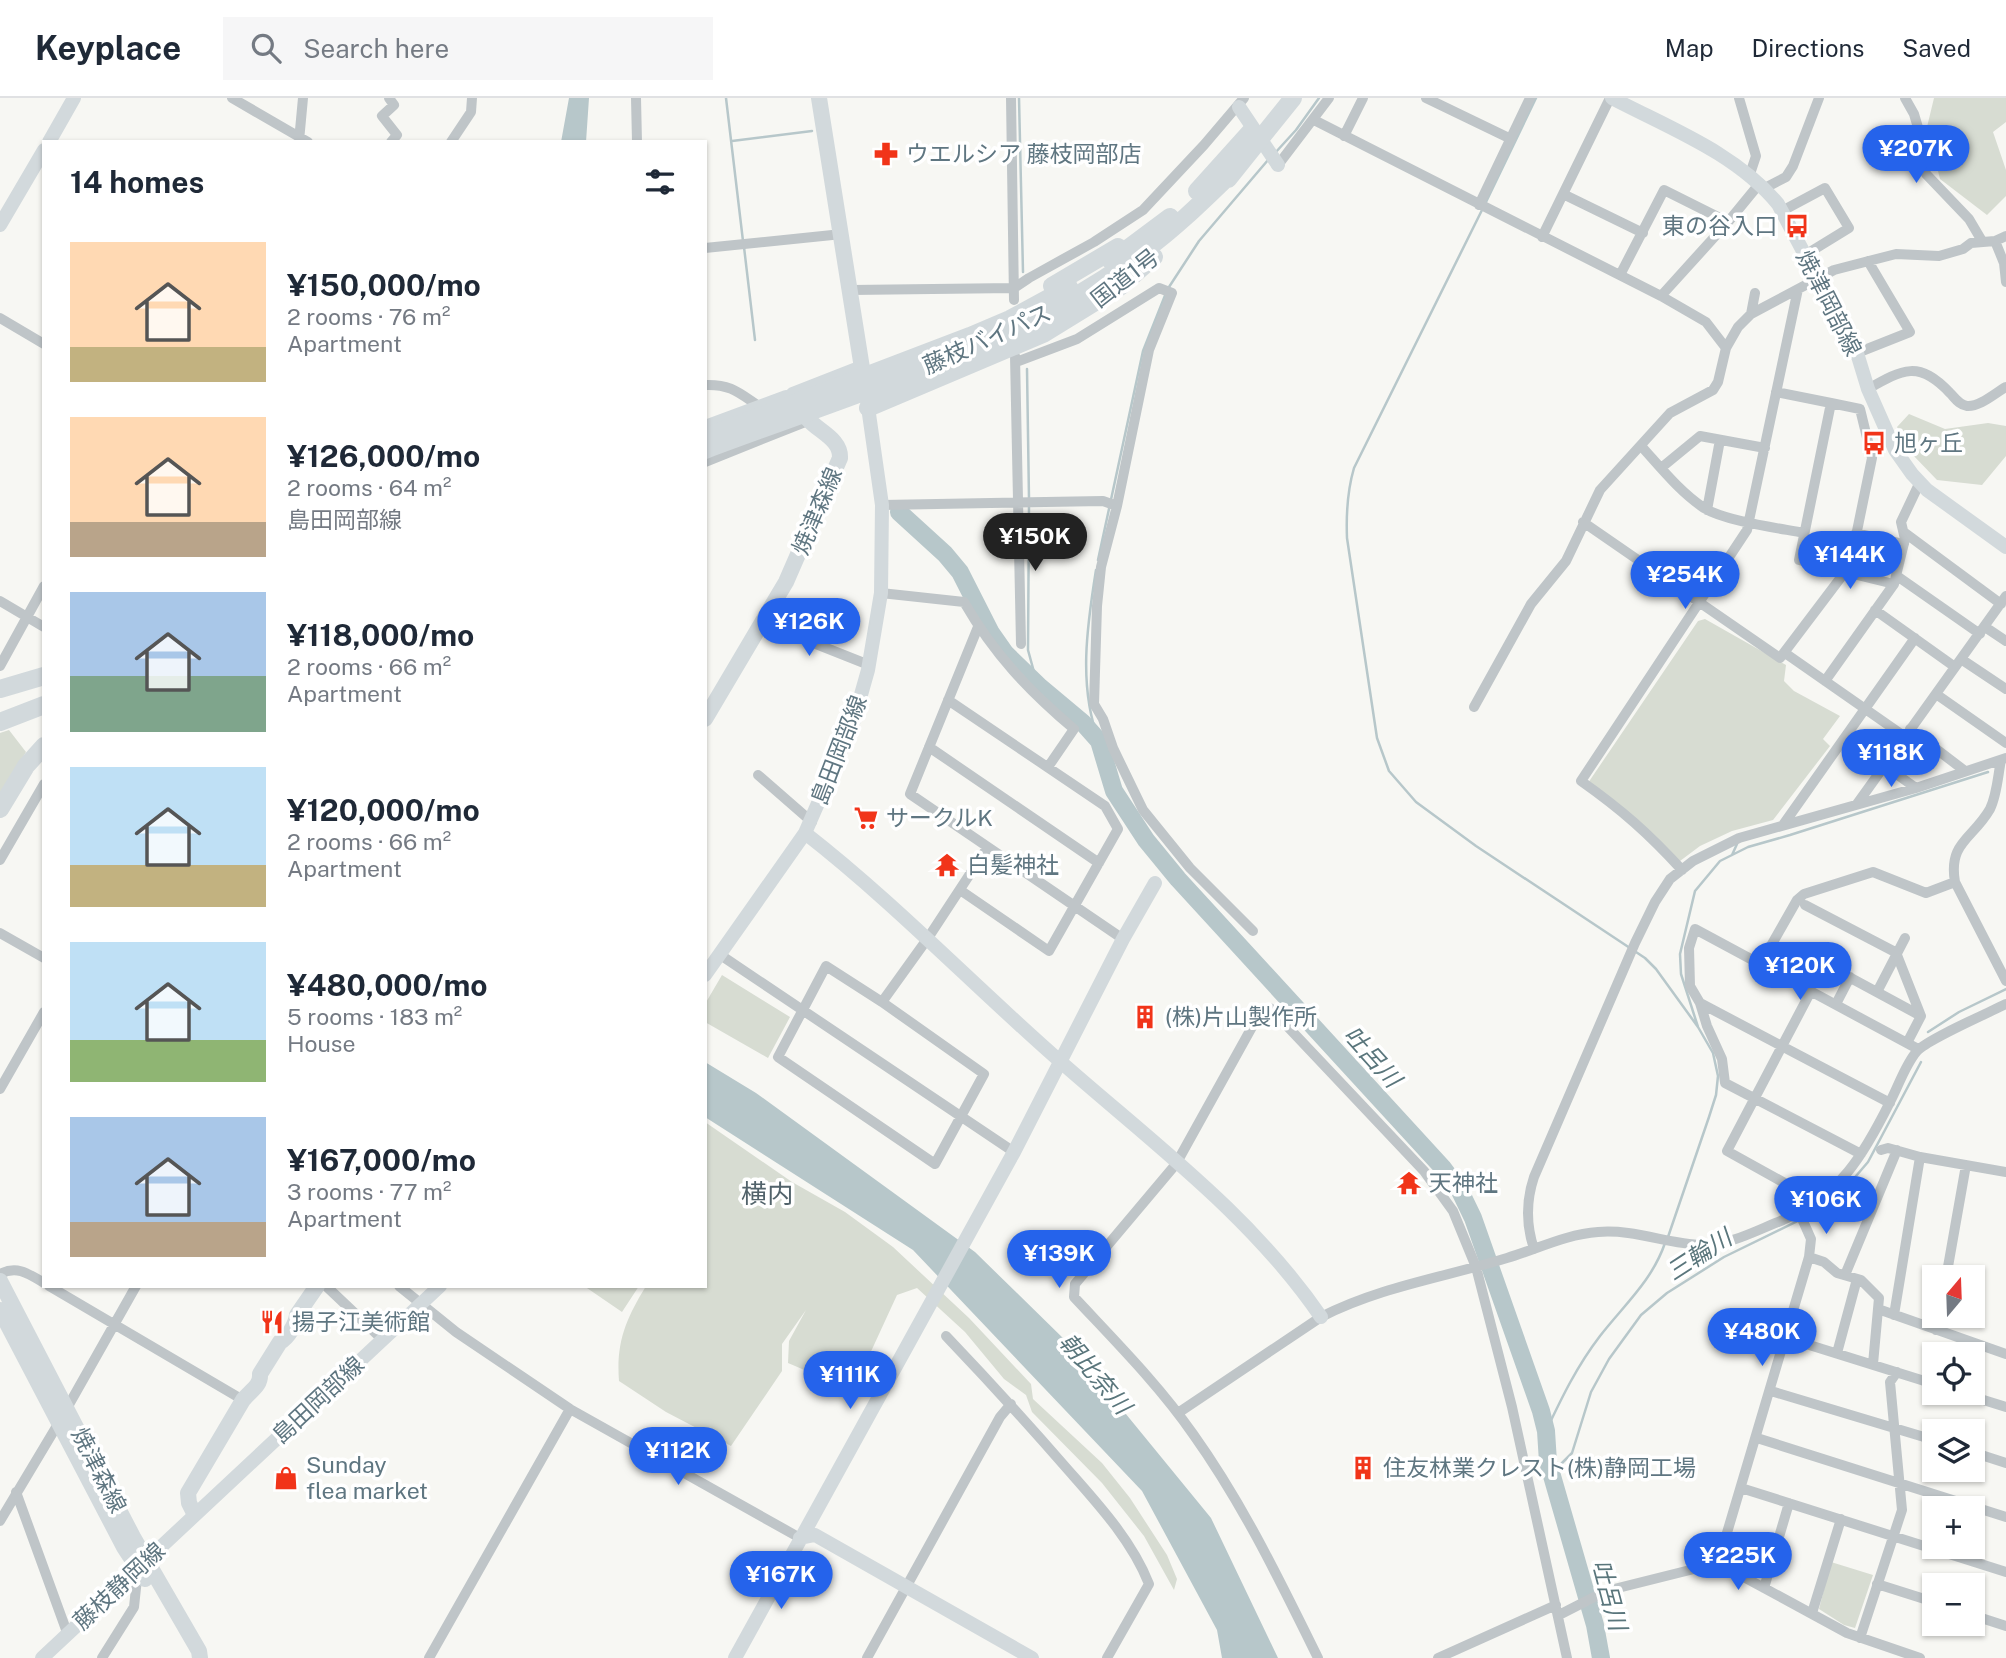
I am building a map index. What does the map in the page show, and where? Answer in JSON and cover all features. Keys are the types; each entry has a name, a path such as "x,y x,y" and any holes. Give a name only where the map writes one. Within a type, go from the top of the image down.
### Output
{"highway":[{"name":"国道1号","path":"868,408 1043,334 1111,293 1193,222 1283,101"},
{"name":"国道1号","path":"862,368 941,337 1073,276 1175,213 1240,158"},
{"name":"藤枝バイパス","path":"707,449 993,341 1080,294 1169,232 1240,158"},
{"name":"藤枝バイパス","path":"707,436 990,327 1043,302 1108,263 1175,213"},
{"path":"0,691 42,677"},
{"path":"0,710 42,694"},
{"path":"0,722 42,706"},
{"path":"0,809 26,766 42,748"}],"main road":[{"path":"793,395 862,368 819,98"},
{"name":"焼津森線","path":"707,709 796,562 840,458 841,451 837,445 809,421 793,395"},
{"name":"焼津森線","path":"0,1281 67,1408 142,1565 197,1658"},
{"path":"194,1513 188,1493 243,1400 255,1389 261,1378 260,1374 316,1288"},
{"name":"焼津森線","path":"0,1310 124,1547 142,1565"}],"street":[{"path":"50,140 74,98"},
{"path":"232,98 303,140"},
{"path":"303,98 303,140"},
{"path":"389,98 394,105 382,116 397,135 392,140"},
{"path":"452,140 471,112 472,98"},
{"path":"636,98 637,140"},
{"path":"1011,98 1014,294"},
{"path":"851,290 1014,294 1029,278 1094,242 1143,210 1242,102 1278,165 1329,98"},
{"path":"1344,136 1363,98"},
{"path":"1426,98 1511,139"},
{"path":"1479,205 1530,98"},
{"path":"1661,296 1728,222 1758,182 1756,156 1739,98"},
{"path":"1758,182 1786,177 1793,166 1819,98"},
{"path":"1905,98 1919,131 1926,174 1969,219 1982,241"},
{"path":"1542,237 1563,194 1619,100"},
{"name":"焼津岡部線","path":"1619,100 1729,159 1758,182 1782,211 1857,353 1868,389 1895,450 1920,482 2006,547"},
{"path":"1314,120 1661,296 1706,322 1726,348"},
{"path":"0,225 42,153"},
{"path":"1782,211 1825,188 1849,229 1805,255"},
{"path":"1620,275 1664,190 1728,222"},
{"path":"1563,194 1643,233"},
{"path":"707,248 842,234"},
{"path":"1474,707 1531,604 1566,561 1600,490 1670,414 1713,390 1718,382 1726,348 1738,327 1751,314 1834,270 1896,254 1939,256 2006,236"},
{"path":"1995,241 2004,263 2006,282"},
{"path":"1857,353 1910,332 1868,261"},
{"path":"1021,644 1015,357 1077,339 1159,288 1172,293 1149,350 1117,506 1101,567 1094,704 1143,810 1190,868 1253,931"},
{"path":"1682,870 1653,838 1622,810 1581,781 1750,523 1798,289"},
{"path":"1751,314 1755,293"},
{"path":"0,318 42,343"},
{"name":"島田岡部線","path":"707,972 809,828 853,723 869,666 881,593 882,512 862,368"},
{"path":"1868,389 1899,372 1912,370 1941,383 1959,404 1967,406 1977,404 2006,387"},
{"path":"707,386 724,385 734,388 760,407"},
{"path":"1583,522 1780,658 1850,565 1872,458 1860,409 1776,392"},
{"path":"707,426 793,395"},
{"path":"1831,403 1799,559 1845,572 1895,580 2006,641"},
{"path":"707,461 809,421"},
{"path":"1661,468 1700,436 1765,448"},
{"path":"1707,510 1720,440"},
{"path":"1642,447 1688,496 1707,510 1750,523 1804,533"},
{"path":"1825,681 1895,580 1904,544 1905,533 1901,522 1920,482"},
{"path":"882,512 1104,500 1117,506"},
{"path":"1856,533 1904,544"},
{"path":"1857,804 2003,600 1905,533"},
{"path":"0,666 42,589"},
{"path":"881,593 964,602 978,627 1007,667 1074,730 1048,767"},
{"path":"0,601 42,626"},
{"path":"1875,610 1915,638 2006,689"},
{"path":"763,618 869,666"},
{"path":"978,627 910,794 1123,939"},
{"path":"1783,825 1915,638"},
{"path":"1785,653 1864,709 1907,732 1965,771"},
{"path":"1936,694 2006,743"},
{"path":"948,700 1105,806 1118,829 1049,951 960,890"},
{"path":"929,747 1099,863"},
{"path":"1534,1249 1528,1223 1530,1189 1629,956 1670,879 1693,861 1739,838 1916,788 2003,759"},
{"path":"2003,759 1988,812 1957,849 1953,869 1955,882 2006,981"},
{"path":"1885,766 1916,788"},
{"path":"758,775 809,828 1060,1061 1177,1161 1263,1243 1288,1270 1321,1317"},
{"path":"0,860 42,787"},
{"path":"882,1002 987,848"},
{"path":"1760,965 1797,900 1804,894 1873,872 1926,893 1955,882"},
{"path":"735,1658 1014,1152 1123,939 1155,883"},
{"path":"1805,905 1897,954 1921,1016 1907,1043"},
{"path":"1861,1154 1725,1083 1722,1059 1700,1003 1690,986 1689,948 1695,929 1918,1049"},
{"path":"0,933 42,957"},
{"path":"1877,992 1905,938"},
{"path":"719,954 1014,1152"},
{"path":"826,966 882,1002 984,1074 935,1164 778,1057 826,966"},
{"path":"1836,970 1921,1016"},
{"path":"1836,1004 1850,977"},
{"path":"1811,991 1727,1151 1817,1200"},
{"path":"1700,1003 1890,1102"},
{"path":"1178,1413 1321,1317 1373,1295 1597,1232 1633,1232 1703,1245 1727,1242 1799,1212 1836,1186 1861,1154 1918,1049 2006,1004"},
{"path":"1318,1658 1261,1545 1222,1477 1178,1413 1074,1297 1075,1284 1177,1161 1262,1009 1270,1008 1440,1191 1453,1211 1476,1267 1513,1407 1567,1658"},
{"path":"0,1089 42,1016"},
{"path":"1881,1150 1888,1148 1920,1157 2006,1171"},
{"path":"1845,1275 1897,1150"},
{"path":"1894,1315 1920,1157"},
{"path":"1948,1265 1966,1165"},
{"path":"1718,1563 1809,1257 1811,1239 1799,1212"},
{"path":"1809,1257 1824,1262 1837,1273 1861,1280 1880,1298 1873,1364"},
{"path":"0,1273 22,1270 42,1282"},
{"path":"1837,1353 1857,1279"},
{"path":"52,1288 243,1400"},
{"path":"0,1521 135,1288"},
{"path":"328,1288 383,1340"},
{"path":"402,1288 456,1332 570,1409 798,1542"},
{"name":"島田岡部線","path":"194,1513 438,1288"},
{"path":"1878,1309 1967,1342"},
{"path":"946,1336 1011,1404 1110,1518 1146,1576 1149,1584 1107,1658"},
{"path":"1787,1338 1922,1380"},
{"path":"1985,1348 2006,1354"},
{"path":"1860,1638 1902,1510 1890,1382 1897,1372"},
{"path":"1771,1391 1922,1436"},
{"path":"1985,1400 2006,1407"},
{"path":"867,1658 1000,1417 1011,1404"},
{"path":"429,1658 570,1409"},
{"path":"1756,1437 2006,1517"},
{"path":"1985,1456 2006,1463"},
{"path":"1741,1488 2006,1572"},
{"path":"16,1492 68,1634"},
{"path":"1764,1588 1790,1503"},
{"name":"藤枝静岡線","path":"42,1658 194,1513"},
{"path":"1812,1613 1841,1519"},
{"path":"798,1542 816,1535 1032,1658"},
{"path":"1438,1658 1606,1591 1718,1563 1847,1633 1896,1654 1920,1658"},
{"path":"102,1658 134,1607 142,1565"},
{"path":"1877,1584 1922,1598"},
{"path":"1985,1619 2006,1626"}],"shaded area":[{"path":"569,98 589,98 586,140 561,140"},
{"path":"1934,98 2006,98 2006,122 1993,132 2006,170 2006,196 1987,215 1940,179 1927,127"},
{"path":"1909,414 1945,429 1988,423 2006,426 2006,456 1982,485 1937,480 1911,453 1897,427"},
{"path":"1705,619 1786,665 1784,681 1794,691 1840,716 1823,739 1830,746 1773,820 1732,831 1700,846 1676,864 1588,783 1698,621"},
{"path":"9,730 26,752 0,795 0,733"},
{"path":"722,975 790,1017 768,1058 707,1023 707,1001"},
{"path":"707,1063 756,1093 975,1252 1067,1342 1211,1518 1278,1658 1222,1658 1217,1630 1142,1491 913,1250 707,1118"},
{"path":"707,1123 792,1182 845,1212 893,1247 969,1318 1031,1384 1033,1399 1102,1463 1130,1498 1167,1555 1177,1579 1174,1590 1144,1536 1102,1483 1032,1412 1026,1395 1004,1379 965,1332 917,1288 897,1295 868,1358 849,1389 788,1363 789,1341 806,1310 782,1344 782,1371 731,1446 666,1412 619,1381 621,1343 633,1309 645,1288 707,1288"},
{"path":"587,1288 638,1288 622,1312"},
{"path":"1831,1562 1873,1575 1855,1628 1844,1625 1819,1609"}],"waterway":[{"path":"726,98 743,241"},
{"path":"1019,98 1023,272"},
{"path":"1275,153 1319,98"},
{"path":"1486,202 1536,98"},
{"path":"732,141 812,131"},
{"path":"1169,287 1199,241 1268,160"},
{"path":"1483,208 1354,468 1350,486 1347,538 1377,738 1389,771 1416,802 1476,846 1645,958 1698,1027"},
{"path":"744,247 755,340"},
{"path":"1098,560 1143,351 1166,293"},
{"path":"1027,369 1029,499"},
{"path":"1029,505 1028,650 1040,687"},
{"name":"吐呂川","path":"899,512 945,554 960,572 991,633 1005,653 1083,723 1099,741 1114,791 1146,840 1178,879 1443,1168 1460,1191 1473,1218 1541,1411 1546,1431 1548,1462 1595,1625 1601,1658"},
{"path":"1096,570 1087,634 1086,678 1092,720 1099,741"},
{"path":"1668,1237 1716,1095 1718,1076 1713,1053 1698,1027 1681,974 1680,954 1695,891 1720,861 1748,847 1988,772"},
{"path":"1732,855 1737,844"},
{"name":"三輪川","path":"1928,1032 1959,1012 2006,989"},
{"name":"三輪川","path":"1552,1473 1572,1453 1591,1392 1609,1359 1641,1315 1667,1293 1724,1257 1812,1214 1838,1197 1868,1162 1921,1062"},
{"path":"1546,1431 1584,1359 1645,1281 1665,1243"}],"place":[{"name":"ウエルシア 藤枝岡部店","path":"886,154"},
{"name":"東の谷入口","path":"1797,226"},
{"name":"旭ヶ丘","path":"1874,443"},
{"name":"サークルK","path":"866,818"},
{"name":"白髪神社","path":"947,865"},
{"name":"(株)片山製作所","path":"1145,1017"},
{"name":"天神社","path":"1409,1183"},
{"name":"揚子江美術館","path":"272,1322"},
{"name":"住友林業クレスト(株)静岡工場","path":"1363,1468"},
{"name":"Sunday flea market","path":"286,1478"}],"district":[{"name":"横内","path":"767,1194"}],"water label":[{"name":"朝比奈川","path":"1095,1374"}]}
